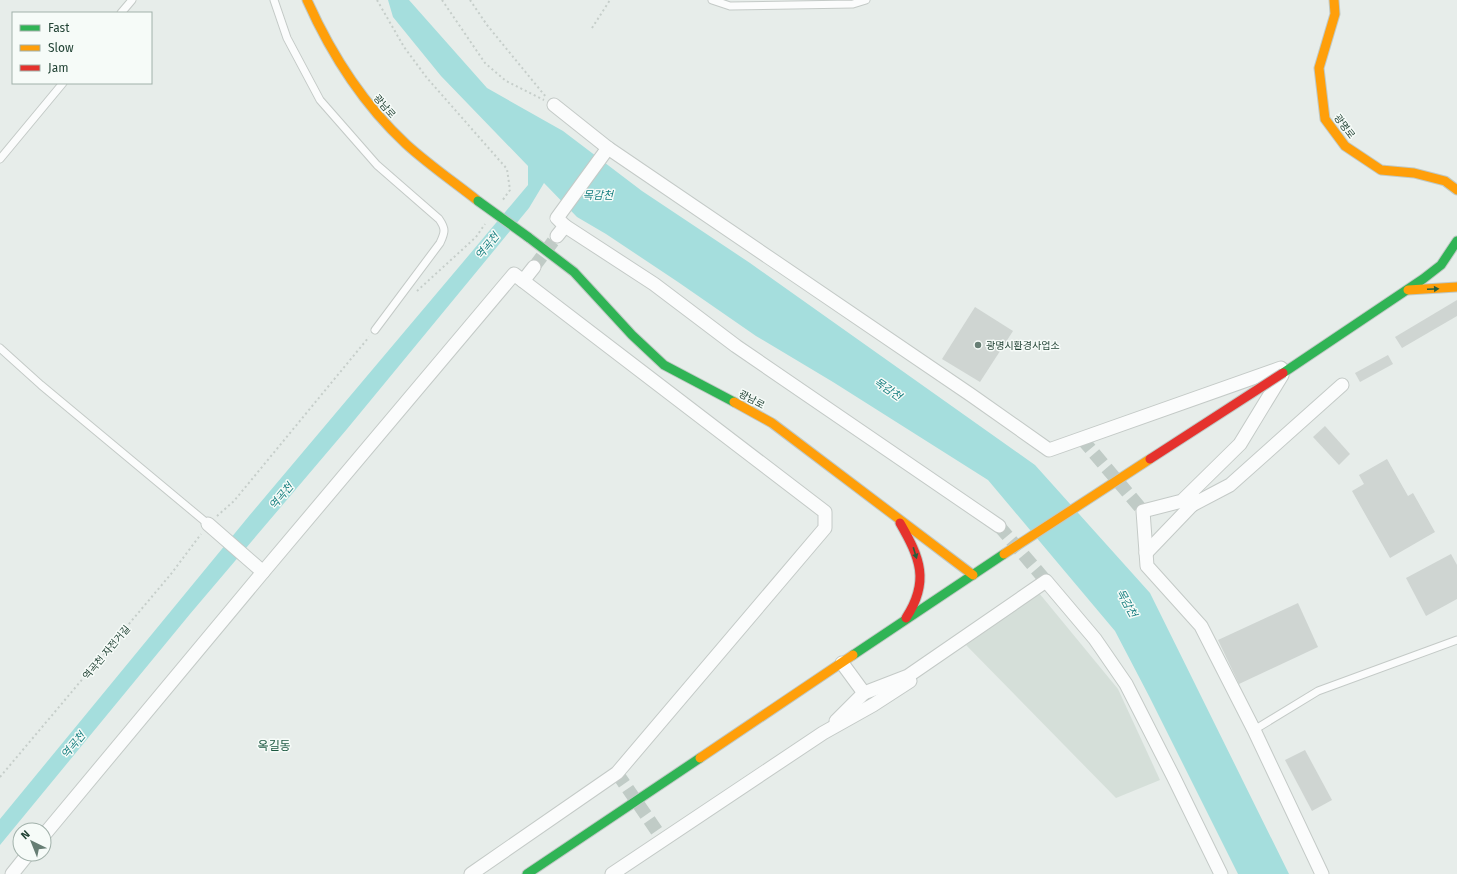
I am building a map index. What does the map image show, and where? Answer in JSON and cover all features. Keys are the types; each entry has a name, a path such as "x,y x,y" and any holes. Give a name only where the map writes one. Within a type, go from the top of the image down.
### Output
{"main road":[{"name":"광남로","path":"307,0 322,33 355,87 378,116 414,151 478,201 574,272 632,335 664,365 772,423 973,575"},
{"name":"광명로","path":"1334,0 1335,14 1319,68 1325,119 1345,146 1381,170 1414,173 1445,181 1457,190"},
{"path":"1423,279 1441,264 1457,241"},
{"path":"527,874 1004,554 1283,374 1457,257"},
{"path":"1408,290 1457,287"},
{"path":"898,518 915,550 920,575 920,589 917,600 910,613 901,624"}],"street":[{"path":"554,106 608,148 971,395 1049,450 1303,360"},
{"path":"608,148 560,226 654,284 736,346 999,526"},
{"path":"523,281 534,267"},
{"path":"52,825 514,274 825,512 825,528 617,773 471,874"},
{"path":"1283,374 1240,444 1182,501 1142,511 1148,566 1201,626 1254,730 1322,874"},
{"path":"1146,553 1192,505 1230,485 1342,384"},
{"path":"1192,505 1194,489"},
{"path":"208,524 263,572"},
{"path":"823,733 864,693 908,676 1046,581 1095,639 1126,684 1221,874"},
{"path":"612,874 823,733 908,683 928,662"},
{"path":"842,663 864,693"},
{"path":"12,874 22,862"}],"lane":[{"path":"122,12 132,0"},
{"path":"274,0 287,38 320,100 377,165 439,218 443,225 445,232 440,243 375,330"},
{"path":"712,0 730,6 852,4 866,0"},
{"path":"0,158 62,84"},
{"path":"0,348 47,390 208,524"},
{"path":"1254,730 1318,691 1457,640"}],"path":[{"path":"442,0 485,63 506,81 554,106"},
{"path":"470,0 487,25 554,106"},
{"path":"592,28 610,0"},
{"name":"역곡천 자전거길","path":"0,777 171,574 208,524 234,501 375,330"}],"shaded area":[{"path":"1039,593 1118,689 1160,780 1116,798 966,645"}],"water":[{"name":"목감천","path":"388,0 409,0 487,88 563,131 642,191 750,263 1035,465 1150,593 1289,874 1238,874 1115,631 988,480 833,382 756,336 606,234 577,217 544,183 529,208 347,429 190,614 19,822 12,822 12,830 0,845 0,819 249,516 528,185 528,166 441,76 393,17"}],"building":[{"path":"1457,300 1457,316 1402,348 1395,337"},
{"name":"광명시환경사업소","path":"975,307 1013,331 980,382 942,359"},
{"path":"1388,355 1393,364 1360,382 1355,373"},
{"path":"1325,426 1350,454 1339,465 1313,437"},
{"path":"1387,459 1408,496 1413,493 1435,532 1390,558 1352,491 1364,484 1359,475"},
{"path":"1451,554 1457,565 1457,599 1426,616 1406,578"},
{"path":"1298,603 1318,647 1239,684 1218,640"},
{"path":"1305,750 1332,800 1312,811 1285,760"}],"tunnel":[{"path":"534,267 557,236"},
{"path":"1082,439 1143,511"},
{"path":"999,526 1046,581"},
{"path":"617,773 663,840"}],"traffic: fast":[{"path":"478,201 528,237"},
{"path":"528,237 574,272 632,335 664,365 734,402"},
{"path":"1283,373 1423,279 1441,265 1457,241"},
{"path":"853,655 1004,554"},
{"path":"527,874 700,758"}],"traffic: slow":[{"path":"307,0 316,20 349,77 390,129 415,152 478,201"},
{"path":"1334,0 1335,14 1319,68 1325,119 1345,146 1381,170 1414,173 1445,181 1457,190"},
{"path":"1408,290 1457,287"},
{"path":"734,402 772,423 973,575"},
{"path":"1004,554 1150,459"},
{"path":"700,758 853,655"}],"traffic: jam":[{"path":"1150,459 1283,373"},
{"path":"900,523 913,547 920,570 918,592 906,618"}],"place":[{"name":"광명시환경사업소","path":"978,345"}],"district":[{"name":"옥길동","path":"274,746"}],"water label":[{"name":"역곡천","path":"487,246"},
{"name":"역곡천","path":"281,496"},
{"name":"역곡천","path":"73,745"}]}
